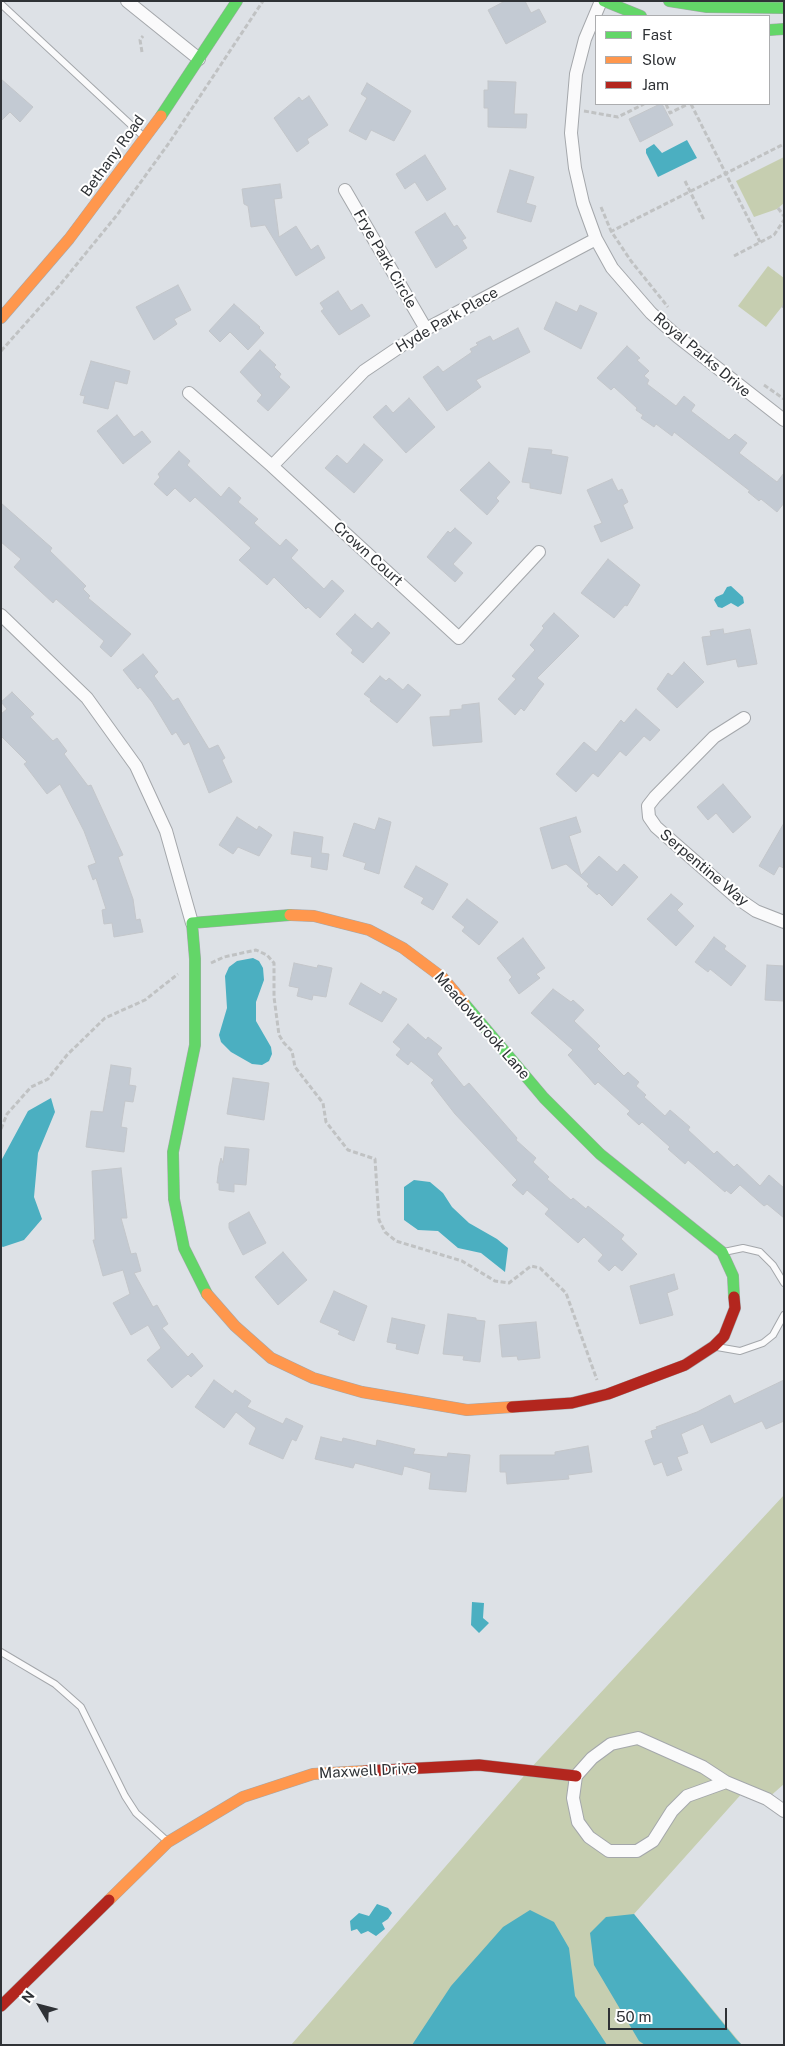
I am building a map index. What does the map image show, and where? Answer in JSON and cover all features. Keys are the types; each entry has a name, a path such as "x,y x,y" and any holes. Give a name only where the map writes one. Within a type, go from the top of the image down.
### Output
{"street":[{"path":"126,1 199,59"},
{"name":"Bethany Road","path":"1,318 69,239 145,138 237,1"},
{"path":"602,1 638,15"},
{"name":"Royal Parks Drive","path":"596,15 602,1"},
{"path":"669,1 707,7 784,8"},
{"name":"Royal Parks Drive","path":"595,17 585,39 576,74 577,110 571,133 575,168 583,203 596,239 612,268 651,313 678,337 784,420"},
{"path":"770,30 784,29"},
{"name":"Frye Park Circle","path":"345,190 426,329"},
{"name":"Hyde Park Place","path":"272,466 364,371 426,329 596,239"},
{"name":"Crown Court","path":"189,393 272,466 459,638 539,552"},
{"name":"Meadowbrook Lane","path":"1,615 88,698 136,766 166,831 192,923 194,959 195,1045 174,1152 174,1199 184,1248 204,1291 235,1326 271,1358 313,1378 362,1392 467,1410 572,1404 608,1394 685,1365 714,1346 724,1336 735,1308 733,1276 722,1252 600,1154 532,1084 443,978 403,948 369,930 314,916 290,915 192,923"},
{"name":"Serpentine Way","path":"744,718 714,737 655,797 648,806 649,817 656,826 737,898 756,911 784,922"},
{"path":"726,1782 687,1796 672,1811 653,1841 637,1851 609,1851 589,1836 578,1822 573,1798 576,1776 592,1758 611,1744 638,1738 703,1767 726,1782 767,1799 784,1811"},
{"name":"Maxwell Drive","path":"1,2006 168,1842 243,1797 313,1774 479,1765 576,1776"}],"lane":[{"path":"1,4 145,138"},
{"path":"722,1252 743,1248 760,1252 773,1265 784,1283"},
{"path":"714,1346 740,1351 763,1343 773,1335 784,1316"},
{"path":"1,1652 55,1684 81,1707 125,1796 136,1813 168,1842"}],"path":[{"path":"1,351 59,286 117,215 169,143 263,1"},
{"path":"142,52 140,40 143,36"},
{"path":"577,110 585,103"},
{"path":"577,110 618,117 642,105"},
{"path":"666,105 670,113 687,105"},
{"path":"690,105 760,242"},
{"path":"577,110 583,119"},
{"path":"596,239 784,144"},
{"path":"685,181 704,220"},
{"path":"599,202 611,231 651,288 670,310"},
{"path":"778,208 784,216"},
{"path":"734,256 774,235 784,220"},
{"path":"757,379 784,400"},
{"path":"209,964 224,957 256,950 267,955 274,963 274,997 279,1035 292,1051 295,1067 323,1103 326,1122 348,1150 375,1159 379,1220 385,1232 396,1241 462,1261 495,1282 509,1283 531,1266 540,1268 566,1293 597,1380"},
{"path":"1,1129 7,1114 31,1087 48,1079 67,1054 105,1018 144,1000 178,974"}],"green space":[{"path":"784,157 784,203 777,209 754,217 736,181"},
{"path":"768,266 784,278 784,304 766,327 738,306"},
{"path":"784,1495 784,1784 767,1799 745,1790 634,1914 742,2045 291,2045 529,1770"}],"water":[{"path":"687,140 697,158 658,177 646,153 646,149 654,144 662,153"},
{"path":"731,586 743,597 744,603 738,607 731,603 722,608 718,607 714,600 723,594 727,587"},
{"path":"253,958 259,961 263,968 264,980 256,1002 256,1021 271,1047 272,1054 269,1061 262,1065 252,1064 231,1052 221,1042 219,1035 227,1008 225,976 229,967 237,961"},
{"path":"51,1098 55,1112 38,1153 34,1197 42,1219 24,1240 3,1247 1,1246 1,1161 28,1111"},
{"path":"414,1180 430,1182 443,1193 452,1207 469,1223 497,1239 508,1248 505,1272 481,1253 458,1248 438,1231 418,1230 404,1220 404,1187"},
{"path":"472,1602 484,1603 483,1618 489,1623 479,1633 471,1625"},
{"path":"377,1904 388,1908 392,1913 382,1923 385,1929 376,1936 368,1931 361,1934 357,1929 351,1931 350,1921 359,1913 369,1916"},
{"path":"530,1910 554,1922 569,1948 575,1996 607,2045 412,2045 451,1986 503,1927"},
{"path":"634,1914 742,2045 645,2045 639,2041 594,1965 590,1933 606,1917"}],"building":[{"path":"505,1 525,1 531,13 539,9 546,22 506,44 488,10"},
{"path":"1,79 33,107 20,122 10,112 1,121"},
{"path":"488,81 516,82 514,114 527,114 526,128 488,127 488,108 484,108 484,90 488,90"},
{"path":"367,83 411,111 394,141 371,130 366,140 349,131 367,98 361,94"},
{"path":"309,96 328,125 307,139 309,143 297,152 274,118 299,97 302,101"},
{"path":"658,105 663,105 673,125 640,142 629,119"},
{"path":"425,155 446,189 427,201 415,182 405,189 396,174"},
{"path":"510,170 534,177 526,203 536,206 531,222 497,212"},
{"path":"280,184 282,198 274,199 279,237 296,226 311,250 318,245 325,258 296,276 265,225 251,227 248,206 244,204 242,189"},
{"path":"445,213 454,227 457,225 466,238 462,240 467,248 436,268 415,232"},
{"path":"178,285 191,310 174,319 177,324 154,340 136,307"},
{"path":"338,291 351,311 362,304 370,316 339,335 321,311 324,309 320,303"},
{"path":"556,302 577,312 580,305 597,313 581,349 544,329"},
{"path":"234,304 260,327 264,333 248,350 230,332 220,342 209,331"},
{"path":"518,328 530,352 476,380 481,387 447,411 423,377 438,366 443,372 472,352 470,349 478,345 476,343 490,336 493,341"},
{"path":"627,346 640,358 637,360 649,371 644,376 649,380 647,384 676,406 684,396 695,405 691,411 729,440 735,434 747,443 739,453 777,482 784,473 784,503 777,512 761,499 759,501 748,492 750,491 674,432 672,436 656,424 654,427 641,418 643,415 636,410 637,408 614,387 611,390 597,378"},
{"path":"260,350 276,365 274,367 281,374 279,377 290,387 268,411 257,401 262,395 240,372"},
{"path":"91,361 130,371 127,384 115,381 108,409 83,403 85,396 80,395"},
{"path":"409,398 435,427 406,453 373,417 386,405 393,413"},
{"path":"117,415 134,437 142,431 151,442 123,464 97,431"},
{"path":"364,444 383,460 354,493 325,468 337,455 347,464"},
{"path":"529,448 552,450 551,454 568,457 561,494 530,488 530,483 522,482"},
{"path":"179,451 190,461 187,465 221,497 229,487 241,498 238,502 258,519 254,523 280,546 286,539 298,550 291,558 324,589 332,580 344,591 320,618 308,607 306,609 274,577 267,585 239,560 251,548 195,497 190,502 175,488 167,496 154,484 160,477 158,474"},
{"path":"489,462 510,482 496,498 499,501 487,515 460,490"},
{"path":"612,479 618,491 622,489 628,502 623,505 633,528 601,542 594,526 602,523 587,490"},
{"path":"1,503 52,548 50,551 86,586 83,589 90,596 88,598 131,634 111,657 100,647 104,641 56,599 53,603 14,567 21,559 1,542"},
{"path":"455,528 472,543 453,564 463,573 455,582 427,557 448,531 450,533"},
{"path":"608,559 640,585 627,606 625,605 614,618 581,593"},
{"path":"554,613 579,636 537,678 544,684 524,711 521,708 515,715 498,699 516,679 512,676 535,650 530,645 544,628 542,626"},
{"path":"355,614 372,629 378,622 390,633 363,663 351,653 353,650 336,634"},
{"path":"723,629 724,634 750,629 757,664 738,667 736,659 707,665 702,637 711,636 710,631"},
{"path":"143,654 158,672 154,676 173,701 178,698 209,749 218,745 225,758 222,760 232,782 209,793 189,742 184,745 176,732 172,735 152,702 140,687 138,689 123,670"},
{"path":"684,662 704,682 677,708 657,689 668,673 672,676"},
{"path":"380,676 386,681 389,678 403,690 408,684 421,695 397,723 364,694"},
{"path":"12,692 34,714 30,717 53,741 57,738 67,751 64,754 88,786 91,785 123,855 118,857 133,899 136,920 140,919 143,932 114,937 112,923 104,924 102,910 106,909 96,878 93,880 88,866 96,863 84,831 60,784 47,794 24,764 27,762 1,736 1,714 7,709 1,702"},
{"path":"479,703 482,742 433,746 430,717 450,716 450,710 462,709 462,705"},
{"path":"636,709 660,730 650,741 644,736 626,756 620,751 598,777 593,773 576,792 556,774 584,742 596,752 621,720 624,723"},
{"path":"723,784 751,817 733,833 716,813 708,820 697,807"},
{"path":"237,817 257,830 259,826 272,835 259,856 238,847 233,854 219,845"},
{"path":"576,817 581,832 569,836 581,875 599,856 617,872 624,864 638,877 612,906 599,893 597,895 587,886 589,884 566,864 552,869 540,828"},
{"path":"379,818 391,822 379,874 364,869 366,863 343,856 354,823 375,830"},
{"path":"784,823 784,868 779,866 774,875 759,866"},
{"path":"294,832 323,837 321,853 329,854 327,870 311,867 312,857 291,854"},
{"path":"416,866 448,884 433,910 421,903 424,898 404,887"},
{"path":"671,894 683,904 677,910 694,926 676,946 647,919"},
{"path":"467,899 498,922 479,945 462,931 465,927 452,917"},
{"path":"714,937 726,946 724,949 746,966 731,986 710,969 708,972 695,962"},
{"path":"523,938 545,968 536,974 540,978 519,994 509,980 512,977 497,958"},
{"path":"294,963 317,968 318,965 332,968 326,997 313,995 312,1000 297,996 299,988 289,986"},
{"path":"767,965 784,966 784,1001 765,1000"},
{"path":"361,983 381,995 383,991 397,999 382,1022 349,1004"},
{"path":"553,989 571,1002 573,1000 584,1010 574,1021 600,1046 597,1049 624,1076 628,1072 639,1082 636,1086 646,1095 644,1097 665,1116 670,1110 690,1127 688,1130 714,1154 717,1151 734,1167 737,1164 760,1186 769,1175 784,1188 784,1218 767,1204 764,1206 740,1185 731,1194 726,1190 725,1192 688,1160 685,1164 668,1149 670,1147 642,1122 639,1125 627,1114 630,1111 598,1082 595,1085 568,1055 573,1050 531,1013"},
{"path":"408,1024 426,1040 428,1037 442,1048 437,1054 464,1087 469,1083 517,1138 516,1140 536,1158 533,1162 549,1177 547,1179 571,1200 573,1198 586,1209 588,1206 624,1235 621,1239 637,1254 622,1271 615,1265 609,1271 598,1261 603,1255 584,1237 578,1243 545,1214 549,1209 527,1190 523,1195 512,1185 517,1180 455,1114 431,1083 434,1080 411,1061 408,1065 396,1055 401,1049 393,1042"},
{"path":"111,1065 131,1068 129,1085 136,1086 133,1102 125,1101 121,1127 127,1128 124,1152 86,1147 91,1111 103,1112"},
{"path":"233,1078 269,1083 264,1120 227,1114"},
{"path":"225,1147 249,1149 246,1185 234,1184 234,1192 219,1190 219,1183 217,1183 219,1166 221,1158 223,1163"},
{"path":"121,1168 127,1218 121,1218 131,1254 136,1253 141,1271 134,1273 153,1307 157,1305 168,1324 162,1328 188,1357 192,1353 203,1366 191,1377 188,1374 172,1388 147,1360 161,1348 148,1325 131,1335 113,1303 130,1294 123,1270 103,1276 93,1240 95,1240 92,1171"},
{"path":"249,1212 266,1243 243,1255 229,1228 229,1223"},
{"path":"283,1252 307,1280 278,1305 255,1277"},
{"path":"674,1274 678,1289 667,1293 673,1315 640,1324 630,1286"},
{"path":"334,1291 367,1306 354,1341 338,1334 340,1331 320,1322"},
{"path":"448,1314 485,1321 480,1362 463,1360 464,1356 443,1354"},
{"path":"392,1318 425,1325 418,1354 396,1349 397,1344 387,1342"},
{"path":"536,1322 540,1358 518,1360 517,1356 502,1357 499,1325"},
{"path":"214,1380 233,1394 235,1390 251,1401 247,1407 283,1424 286,1418 303,1426 296,1441 292,1439 283,1459 249,1444 256,1428 236,1412 224,1428 195,1407"},
{"path":"784,1380 784,1421 766,1429 762,1421 711,1443 703,1424 681,1434 688,1453 677,1457 682,1470 667,1476 662,1462 654,1465 645,1441 653,1438 651,1431 657,1429 656,1427 697,1412 730,1395 734,1404"},
{"path":"321,1437 342,1442 343,1438 376,1446 377,1440 415,1449 413,1454 447,1457 448,1453 470,1455 466,1492 429,1489 431,1473 404,1466 402,1475 355,1463 353,1468 315,1459"},
{"path":"588,1446 592,1472 568,1475 569,1479 507,1484 506,1472 500,1472 500,1455 555,1455 555,1452"}],"traffic: fast":[{"path":"161,116 237,1"},
{"path":"604,1 639,15"},
{"path":"669,1 707,7 784,8"},
{"path":"770,30 784,29"},
{"path":"207,1294 184,1248 174,1199 173,1152 195,1045 195,959 192,923 290,915"},
{"path":"464,1003 544,1098 600,1154 722,1252 733,1276 734,1297"}],"traffic: slow":[{"path":"1,318 69,239 161,116"},
{"path":"290,915 314,916 369,930 403,948 443,978 464,1003"},
{"path":"207,1294 235,1326 271,1358 313,1378 362,1392 467,1410 512,1407"},
{"path":"109,1900 168,1842 243,1797 313,1774 365,1771"}],"traffic: jam":[{"path":"512,1407 572,1403 608,1394 685,1365 714,1346 724,1336 735,1308 734,1297"},
{"path":"365,1771 479,1765 576,1776"},
{"path":"1,2006 109,1900"}]}
